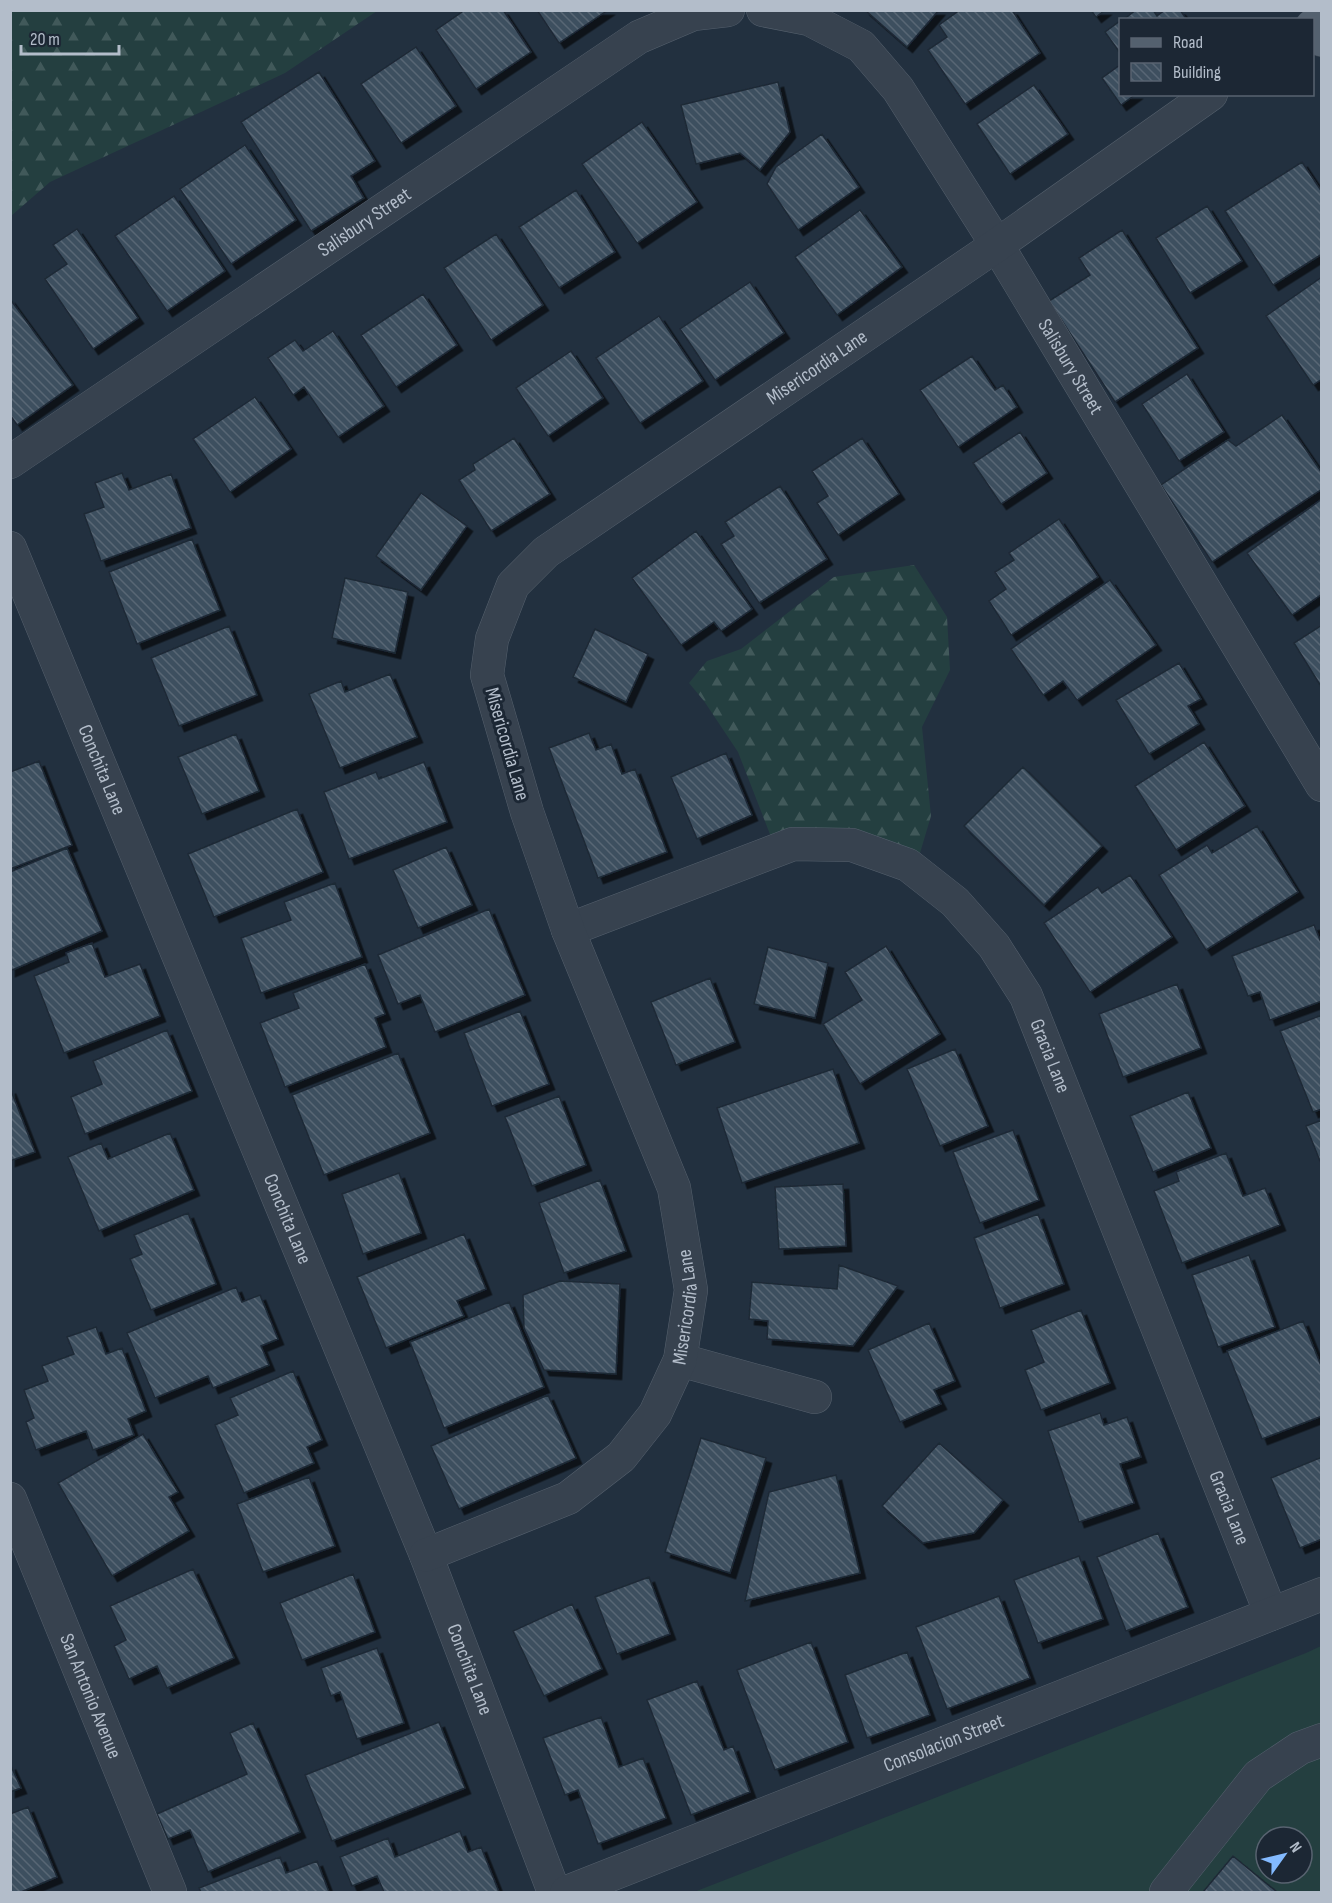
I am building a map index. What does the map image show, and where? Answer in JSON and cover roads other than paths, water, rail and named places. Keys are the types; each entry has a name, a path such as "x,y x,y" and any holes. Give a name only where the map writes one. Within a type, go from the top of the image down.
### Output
{"street":[{"name":"Salisbury Street","path":"10,462 639,37 693,14 728,10"},
{"name":"Salisbury Street","path":"763,10 809,19 861,46 898,89 997,245 1322,785"},
{"name":"Misericordia Lane","path":"426,1555 568,1498 621,1457 656,1414 680,1360 691,1290 674,1188 568,930 527,812 487,675 492,639 513,585 546,552 997,245 1208,96"},
{"name":"Conchita Lane","path":"10,548 426,1555 554,1893"},
{"name":"Gracia Lane","path":"568,930 793,844 852,845 875,853 908,865 955,902 994,946 1026,996 1271,1614"},
{"path":"680,1360 815,1397"},
{"name":"San Antonio Avenue","path":"10,1499 170,1893"},
{"name":"Consolacion Street","path":"567,1893 1322,1594"},
{"path":"1166,1893 1258,1776 1300,1748 1322,1740"}]}
